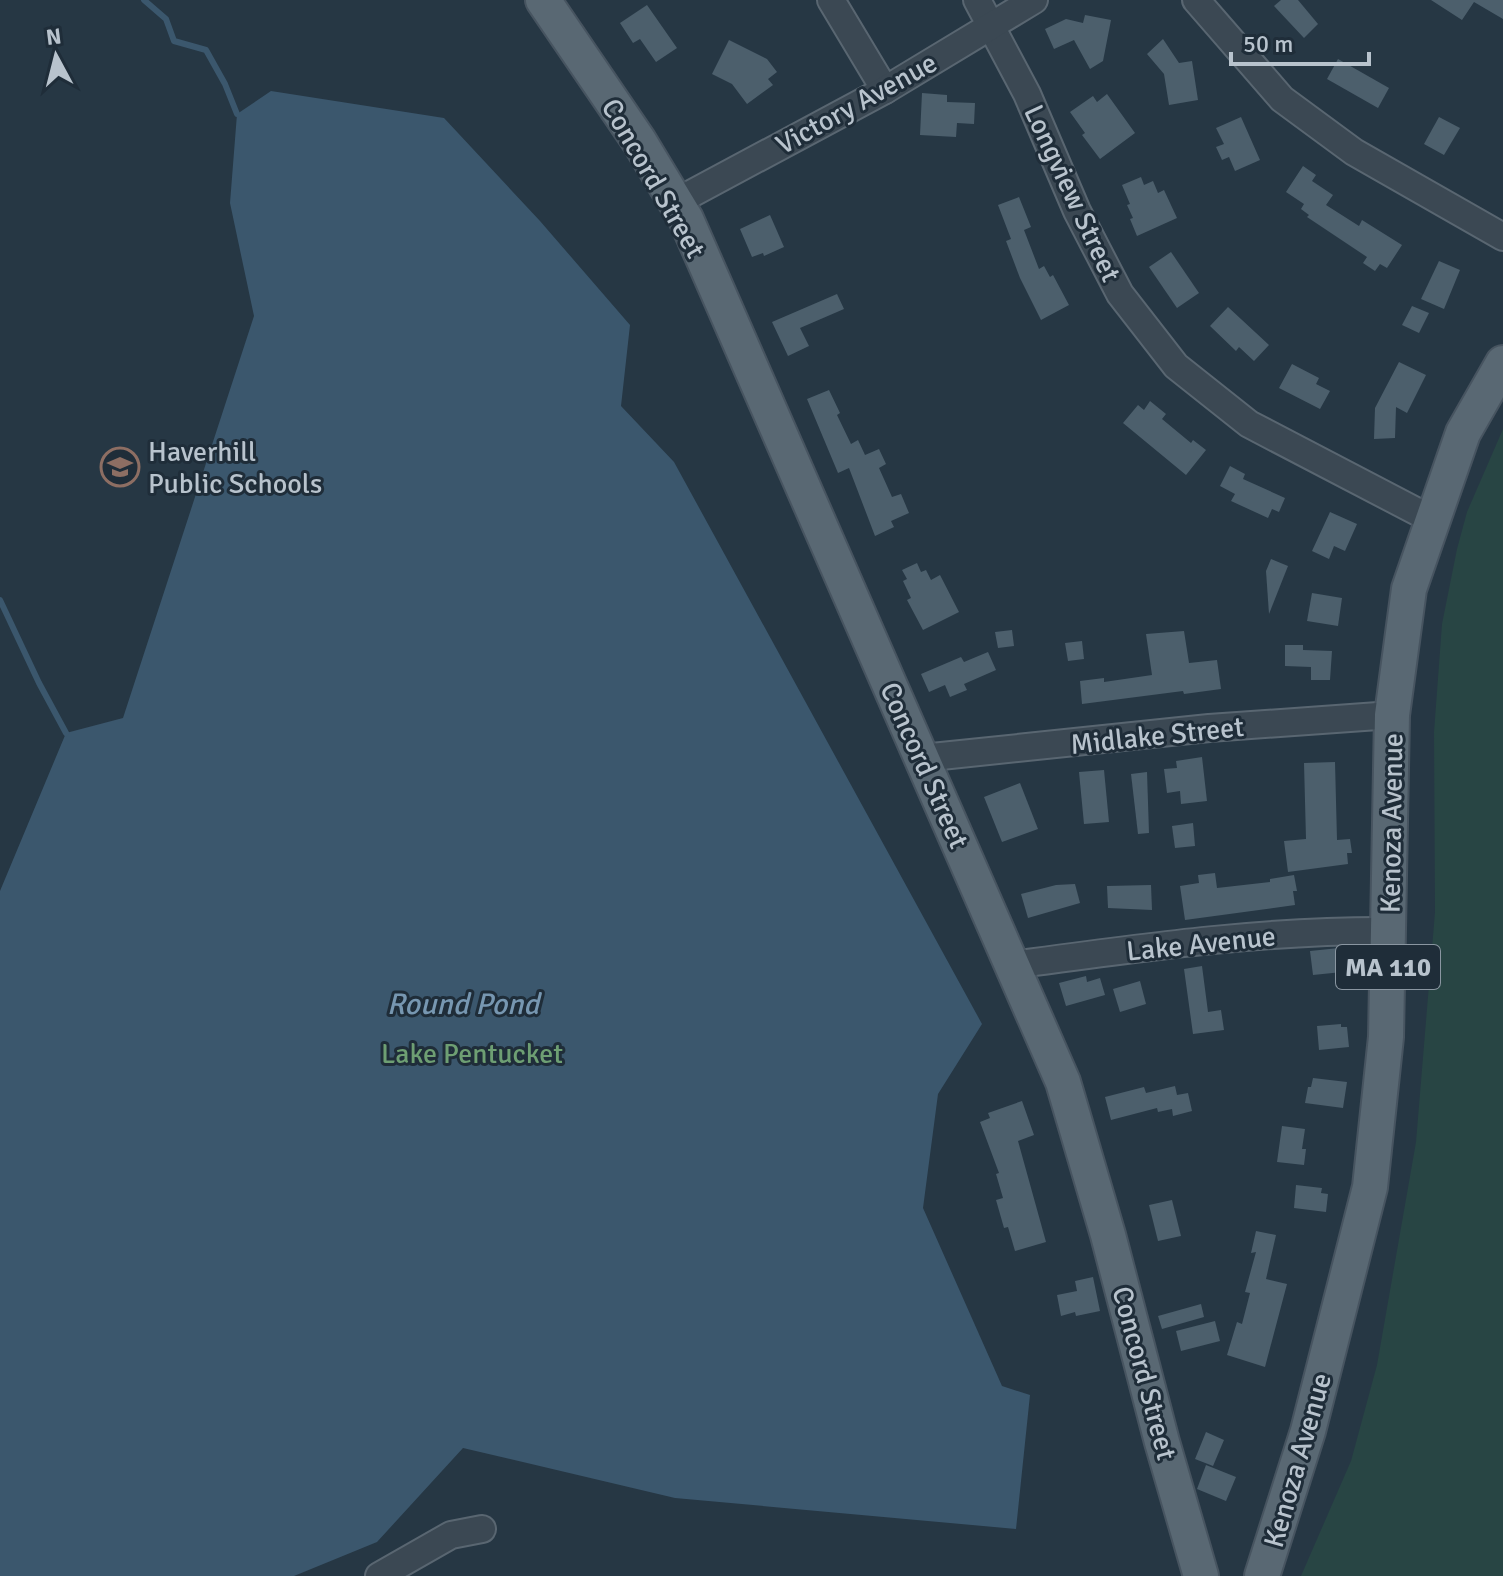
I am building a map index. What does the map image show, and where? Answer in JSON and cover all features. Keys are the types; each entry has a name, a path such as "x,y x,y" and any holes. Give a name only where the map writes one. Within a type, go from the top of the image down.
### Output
{"main road":[{"name":"Concord Street","path":"543,0 639,141 692,233 1063,1082 1201,1576"},
{"name":"Kenoza Avenue","path":"1262,1576 1308,1431 1370,1187 1386,1037 1392,715 1409,589 1463,433 1503,363"}],"street":[{"path":"831,0 885,90"},
{"name":"Longview Street","path":"977,0 1027,94 1077,211 1120,294 1176,366 1249,424 1433,520"},
{"name":"Victory Avenue","path":"676,202 885,90 1034,0"},
{"path":"1196,0 1282,99 1354,152 1503,237"},
{"name":"Midlake Street","path":"922,758 1209,728 1392,715"},
{"name":"Lake Avenue","path":"1013,965 1228,938 1330,930 1390,931"},
{"path":"379,1576 451,1535 482,1529"}],"green space":[{"path":"1503,429 1503,1576 1301,1576 1351,1461 1377,1365 1416,1142 1435,912 1434,732 1442,624 1467,512"}],"water":[{"name":"Round Pond","path":"271,91 444,118 540,221 630,325 621,406 674,462 982,1024 938,1094 923,1208 1002,1386 1030,1395 1016,1529 675,1498 463,1448 377,1542 294,1576 0,1576 0,891 66,733 123,718 254,316 230,203 237,114"}],"building":[{"path":"1281,0 1298,0 1318,24 1304,38 1274,6"},
{"path":"1431,0 1503,0 1503,19 1474,2 1462,20"},
{"path":"647,5 677,48 656,62 640,39 633,43 620,23"},
{"path":"1085,15 1111,20 1103,61 1090,69 1074,40 1054,49 1045,29 1066,19 1083,23"},
{"path":"1163,39 1179,63 1192,61 1198,100 1169,105 1164,74 1147,54"},
{"path":"729,40 767,59 777,72 768,79 773,85 747,104 732,84 712,74"},
{"path":"1338,59 1389,88 1378,108 1327,79"},
{"path":"922,93 947,95 947,102 975,103 974,124 957,123 956,137 920,135"},
{"path":"1107,94 1135,133 1100,159 1070,112 1093,96 1097,102"},
{"path":"1241,117 1260,160 1235,171 1229,157 1222,160 1216,147 1224,144 1216,128"},
{"path":"1439,117 1460,128 1444,155 1424,144"},
{"path":"1303,166 1316,175 1312,181 1333,195 1326,205 1359,226 1362,220 1402,245 1387,268 1380,264 1375,271 1363,263 1367,257 1307,217 1309,215 1301,209 1304,204 1286,192"},
{"path":"1141,177 1144,185 1153,181 1158,193 1164,190 1177,218 1137,236 1122,185"},
{"path":"1019,197 1031,227 1024,230 1039,269 1044,266 1050,277 1053,275 1069,305 1041,320 1006,241 1011,239 998,205"},
{"path":"770,215 784,247 764,256 763,253 752,257 740,229"},
{"path":"1171,252 1199,293 1177,308 1149,267"},
{"path":"1439,261 1460,270 1444,309 1421,299"},
{"path":"837,294 844,309 800,328 809,346 788,356 772,322"},
{"path":"1412,306 1429,313 1419,333 1402,325"},
{"path":"1228,307 1269,345 1254,361 1239,347 1236,351 1210,326"},
{"path":"1399,362 1426,375 1407,413 1396,407 1395,438 1374,439 1375,408"},
{"path":"1292,364 1319,378 1316,384 1330,391 1320,409 1279,388"},
{"path":"829,390 851,444 858,440 865,455 879,449 886,464 879,468 892,497 901,494 909,513 891,521 894,527 875,536 849,468 838,473 807,399"},
{"path":"1150,401 1166,414 1162,419 1191,443 1193,440 1206,450 1186,475 1123,423 1138,405 1144,410"},
{"path":"1230,466 1245,474 1243,479 1285,498 1279,512 1272,509 1268,518 1231,501 1235,494 1220,486"},
{"path":"1330,512 1357,524 1345,551 1334,546 1329,559 1312,551"},
{"path":"1271,559 1288,566 1269,614 1266,571"},
{"path":"917,563 921,572 926,570 931,580 940,575 959,612 923,630 907,600 911,598 903,581 907,579 902,570"},
{"path":"1312,593 1342,598 1338,626 1307,621"},
{"path":"1012,630 1014,646 998,648 995,632"},
{"path":"1184,631 1189,663 1217,660 1221,689 1082,704 1080,681 1104,678 1104,682 1152,675 1146,634"},
{"path":"1082,641 1084,659 1068,661 1065,643"},
{"path":"1285,645 1303,645 1303,650 1332,651 1330,680 1311,680 1311,667 1285,666"},
{"path":"988,652 996,670 964,684 967,690 950,697 945,685 929,692 921,674 961,657 964,662"},
{"path":"1202,757 1207,801 1181,804 1180,791 1167,793 1164,769 1177,768 1176,761"},
{"path":"1335,762 1337,840 1350,839 1352,853 1347,853 1348,864 1288,872 1284,841 1306,839 1304,763"},
{"path":"1104,770 1109,822 1084,824 1079,772"},
{"path":"1147,772 1149,833 1138,834 1131,774"},
{"path":"1020,783 1038,829 1002,842 984,797"},
{"path":"1193,823 1195,846 1175,848 1172,826"},
{"path":"1215,873 1217,888 1270,882 1270,879 1294,875 1297,891 1293,891 1295,905 1185,920 1180,886 1199,883 1198,875"},
{"path":"1075,884 1080,903 1028,918 1021,894 1056,885"},
{"path":"1151,885 1152,910 1108,908 1107,886"},
{"path":"1349,947 1352,971 1313,975 1310,951"},
{"path":"1202,966 1208,1012 1221,1010 1224,1030 1193,1034 1184,969"},
{"path":"1086,976 1087,982 1100,978 1105,995 1066,1006 1059,983"},
{"path":"1140,981 1146,1004 1120,1012 1113,989"},
{"path":"1341,1024 1341,1027 1347,1027 1349,1047 1319,1050 1317,1026"},
{"path":"1313,1078 1347,1082 1343,1108 1305,1103"},
{"path":"1175,1086 1177,1095 1188,1093 1192,1111 1173,1116 1172,1109 1158,1112 1157,1108 1111,1120 1105,1097 1144,1087 1146,1093"},
{"path":"1022,1101 1034,1135 1018,1141 1046,1242 1015,1251 996,1200 1003,1198 996,1174 999,1173 980,1122 990,1118 988,1113"},
{"path":"1282,1126 1305,1129 1302,1149 1306,1149 1304,1165 1277,1162"},
{"path":"1296,1185 1322,1188 1321,1193 1328,1194 1326,1212 1294,1208"},
{"path":"1172,1200 1181,1236 1158,1241 1149,1205"},
{"path":"1256,1231 1276,1235 1266,1279 1287,1284 1265,1367 1227,1355 1237,1322 1242,1324 1250,1293 1245,1292 1256,1252 1251,1253"},
{"path":"1093,1277 1100,1311 1061,1316 1057,1295 1077,1291 1075,1281"},
{"path":"1201,1304 1204,1317 1162,1329 1158,1316"},
{"path":"1215,1321 1220,1341 1181,1351 1176,1331"},
{"path":"1206,1432 1224,1440 1213,1466 1195,1459"},
{"path":"1206,1465 1236,1477 1226,1501 1197,1489"}],"waterway":[{"path":"144,0 166,19 174,41 206,50 237,114"},
{"path":"0,600 66,733"}],"place":[{"name":"Haverhill Public Schools","path":"120,467"}],"park label":[{"name":"Lake Pentucket","path":"472,1053"}]}
